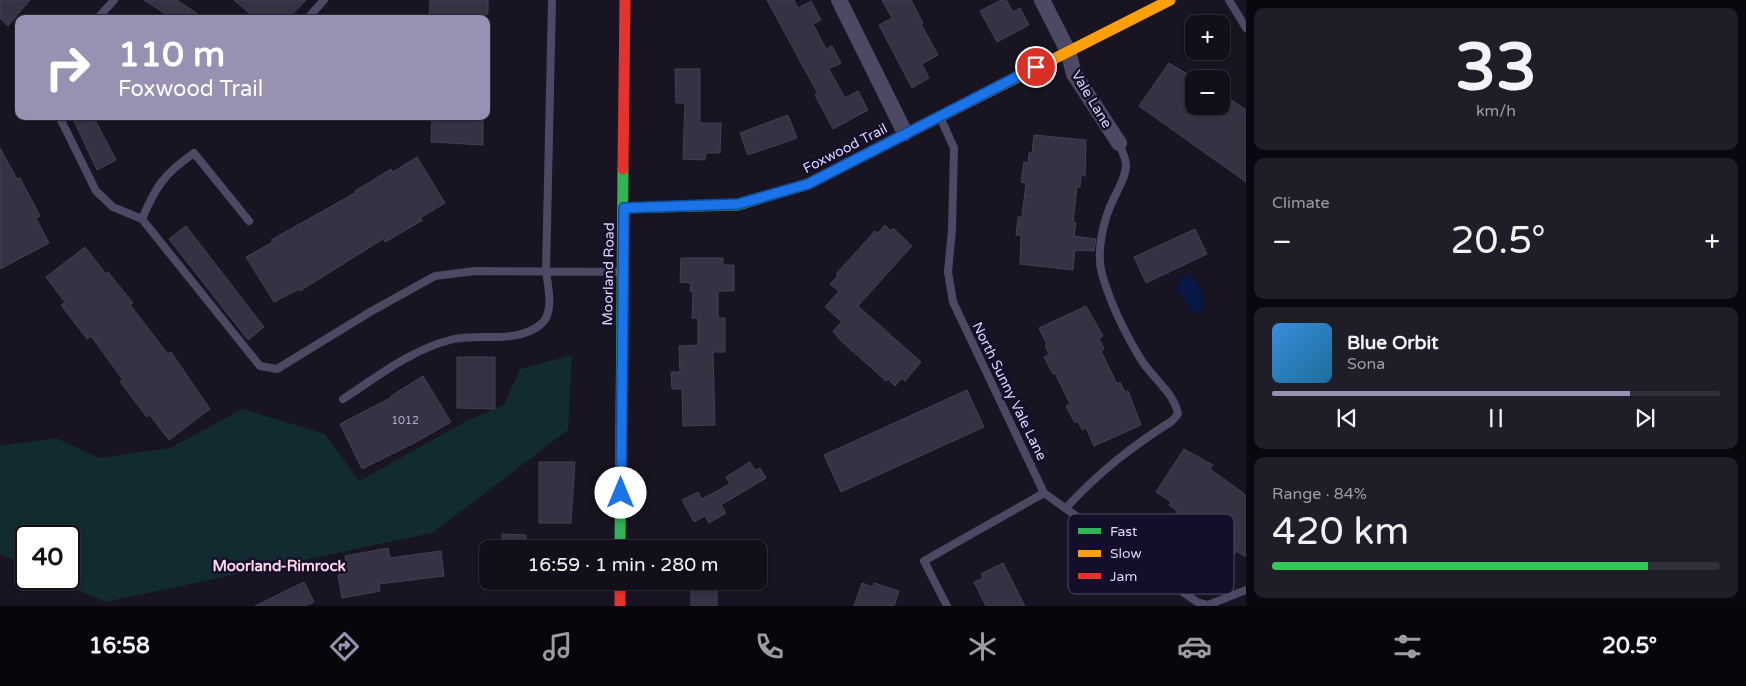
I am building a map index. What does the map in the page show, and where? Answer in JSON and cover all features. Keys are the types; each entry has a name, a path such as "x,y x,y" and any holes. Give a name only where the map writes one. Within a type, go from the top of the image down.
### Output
{"street":[{"name":"Moorland Road","path":"620,540 625,0"},
{"path":"839,0 905,133"},
{"name":"Vale Lane","path":"1042,0 1068,51 1074,74 1119,143"},
{"name":"Foxwood Trail","path":"624,208 738,204 757,201 808,184 905,133 1170,0"},
{"path":"620,590 620,606"}],"lane":[{"path":"101,15 114,0"},
{"path":"311,15 324,0"},
{"path":"343,398 394,365 436,344 453,339 500,337 525,333 541,325 547,315 550,303 546,271 552,0"},
{"path":"1229,0 1246,28"},
{"name":"North Sunny Vale Lane","path":"940,116 954,148 952,230 948,272 953,302 1044,492 1074,514"},
{"path":"61,120 96,191 113,208 142,219 260,366 277,370 370,312 435,276 475,271 623,272"},
{"path":"1066,508 1094,477 1115,460 1172,421 1178,414 1176,405 1168,393 1139,357 1102,274 1099,255 1102,237 1111,205 1125,174 1126,163 1119,143"},
{"path":"142,219 155,189 176,166 194,153 250,221"},
{"path":"948,606 924,561 1044,492"},
{"name":"North Sunny Vale Lane","path":"1187,594 1198,602 1208,605 1246,590"}],"green space":[{"path":"572,355 568,430 432,533 105,602 78,590 80,590 80,525 15,525 15,561 0,554 0,446 56,438 99,458 170,448 242,409 325,434 359,481 468,420 504,405 520,369"}],"water":[{"path":"1190,275 1199,286 1204,301 1203,310 1194,314 1189,311 1175,288 1181,277"}],"building":[{"path":"0,0 30,0 17,15 15,15 8,26 0,18"},
{"path":"144,0 177,0 199,15 167,15"},
{"path":"234,0 306,0 292,15 251,15"},
{"path":"430,0 488,0 488,14 485,15 429,15"},
{"path":"767,0 794,0 798,8 811,1 821,20 813,24 826,49 832,46 841,63 829,69 845,98 858,91 868,110 833,129 815,95 818,94"},
{"path":"882,0 911,0 923,23 921,24 938,55 922,64 929,78 912,88 879,25 892,18"},
{"path":"1001,0 1006,0 1013,12 1020,8 1029,25 997,42 980,11"},
{"path":"1169,63 1185,73 1185,115 1230,115 1230,99 1246,110 1246,182 1139,106"},
{"path":"675,69 700,69 700,123 721,123 720,153 706,153 705,160 683,159 685,103 676,103"},
{"path":"788,115 797,138 748,155 740,133"},
{"path":"95,120 116,160 97,170 74,121"},
{"path":"432,120 483,120 483,145 431,142"},
{"path":"1034,135 1086,140 1085,176 1081,175 1080,187 1077,187 1073,223 1076,223 1074,236 1096,239 1094,251 1075,250 1073,270 1020,264 1021,235 1016,235 1018,217 1022,217 1026,183 1021,182 1024,162 1028,163 1029,153 1032,153"},
{"path":"0,148 17,179 20,178 40,216 36,218 49,243 0,269"},
{"path":"417,157 445,203 420,218 423,220 385,242 383,239 300,291 299,289 274,302 246,257 273,242 271,240 355,193 355,191 391,169 393,172"},
{"path":"885,225 891,231 893,228 912,246 858,306 921,362 905,381 902,378 895,386 888,379 886,381 840,340 833,331 842,322 825,307 839,291 830,284 838,276 836,274 875,231 878,233"},
{"path":"186,226 264,327 248,340 169,239"},
{"path":"1195,229 1207,254 1146,283 1134,257"},
{"path":"85,247 106,274 108,272 133,303 130,305 168,354 171,352 210,409 169,440 149,414 147,417 120,382 123,380 91,336 87,339 61,305 65,302 46,277"},
{"path":"681,258 723,258 723,265 734,265 734,291 718,291 718,318 725,318 725,352 713,352 715,425 683,426 682,389 672,389 671,372 680,372 679,346 698,345 698,318 692,318 693,291 690,291 691,283 680,282"},
{"path":"1086,306 1103,336 1099,338 1104,349 1101,351 1117,384 1120,382 1125,392 1128,391 1141,425 1094,446 1086,428 1082,430 1078,421 1075,423 1066,406 1070,404 1055,373 1053,374 1044,357 1049,354 1039,328"},
{"path":"457,357 495,357 495,409 457,408"},
{"path":"423,376 451,422 362,469 340,424 392,397"},
{"path":"967,390 984,427 841,492 824,455"},
{"path":"1184,449 1213,465 1210,469 1246,495 1246,557 1236,551 1234,553 1234,514 1176,514 1177,511 1169,505 1171,502 1156,492"},
{"path":"539,462 575,462 571,523 539,523"},
{"path":"750,462 755,470 760,468 766,478 721,505 726,513 709,523 705,516 694,522 682,500 698,492 702,499 730,484 726,477"},
{"path":"502,534 526,535 526,540 502,540"},
{"path":"388,548 390,558 441,551 444,576 379,584 380,591 342,598 338,575 348,573 345,556"},
{"path":"1003,563 1025,606 986,606 974,582 983,578 981,574"},
{"path":"304,582 314,602 305,606 255,606"},
{"path":"862,583 873,587 874,583 899,591 894,606 854,606"},
{"path":"691,590 717,590 717,606 691,606"}],"traffic: fast":[{"path":"624,208 738,205 808,184 890,142"},
{"path":"620,540 623,169"}],"traffic: slow":[{"path":"890,142 1170,0"}],"traffic: jam":[{"path":"623,169 625,0"},
{"path":"620,590 620,606"}],"district":[{"name":"Moorland-Rimrock","path":"279,566"}],"route":[{"path":"621,493 624,208 738,204 757,201 808,184 1036,67"}]}
